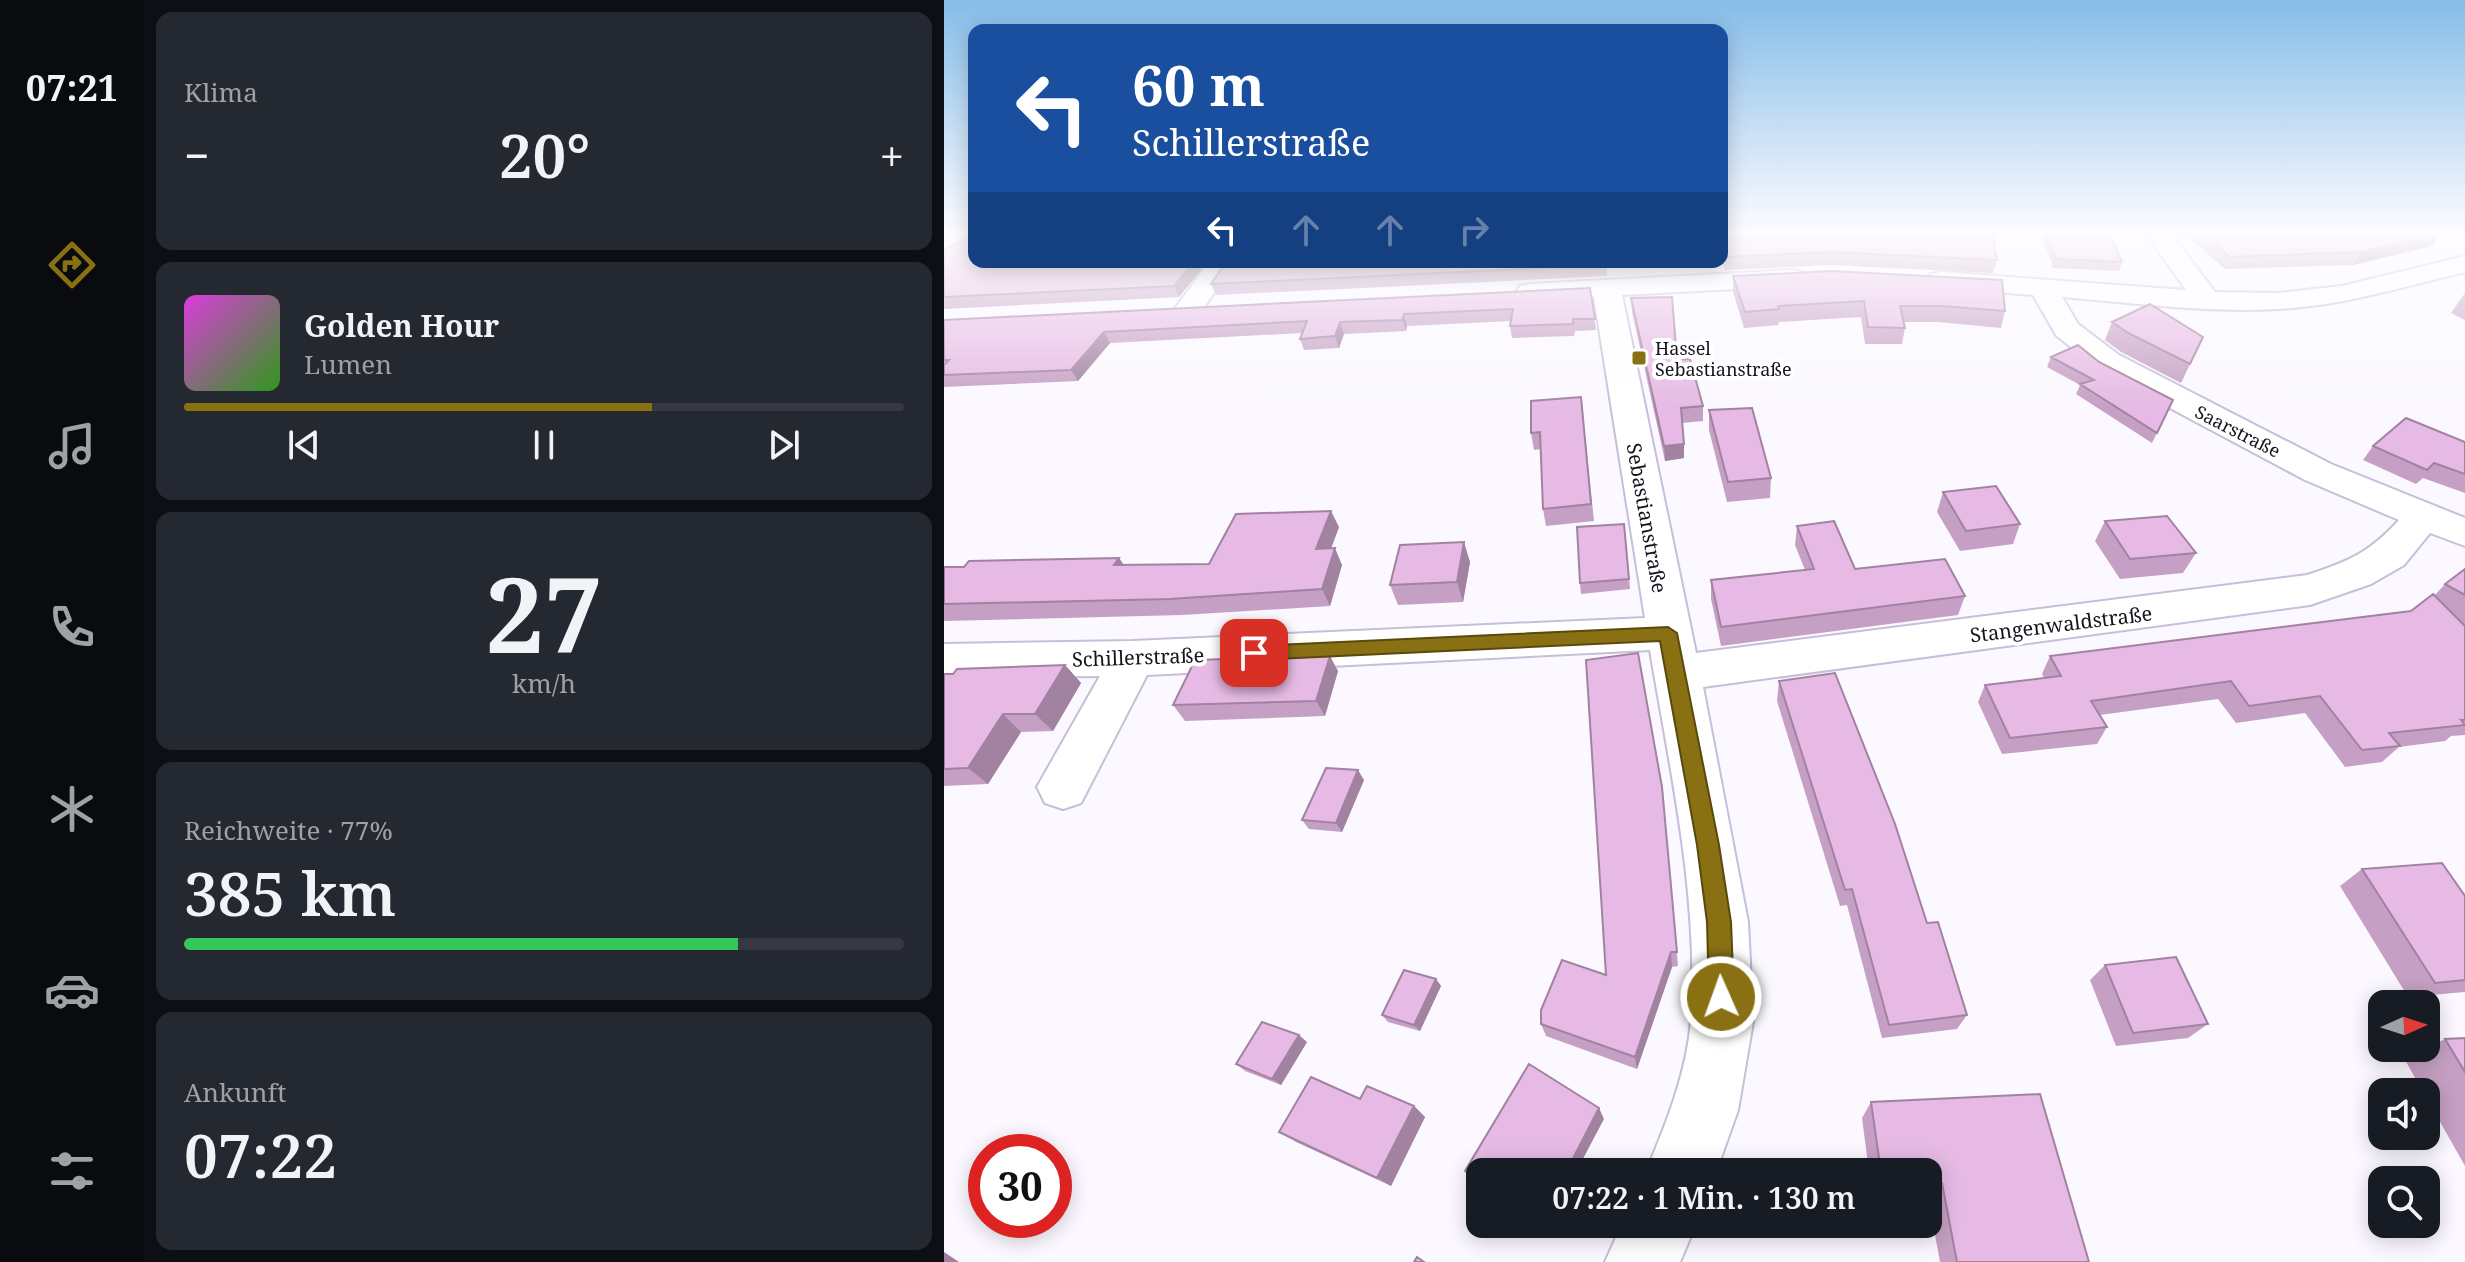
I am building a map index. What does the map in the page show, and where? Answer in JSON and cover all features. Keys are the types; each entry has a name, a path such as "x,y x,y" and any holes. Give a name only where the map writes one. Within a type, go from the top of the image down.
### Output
{"street":[{"path":"1188,310 1202,290"},
{"path":"1497,293 1523,290"},
{"name":"Sebastianstraße","path":"1623,290 1672,653 1704,820 1719,922 1722,1022 1705,1110 1686,1158"},
{"name":"Saarstraße","path":"2044,290 2066,329 2108,362 2318,472 2422,518 2465,533"},
{"path":"2079,290 2207,300 2277,301 2342,294 2353,290"},
{"path":"2200,290 2207,300"},
{"path":"1158,312 1219,309"},
{"name":"Stangenwaldstraße","path":"1672,653 2310,590 2356,574 2390,555 2422,518"},
{"name":"Schillerstraße","path":"944,661 1672,653"},
{"path":"1063,787 1133,658"},
{"path":"1642,1262 1653,1238"}],"building":[{"path":"944,290 1093,290 944,297"},
{"path":"1552,290 1590,290 1595,319 1573,319 1573,324 1510,326 1513,309 1404,314 1402,320 1340,322 1335,336 1300,339 1307,321 1104,332 1071,370 944,375 944,365 949,360 944,360 944,320"},
{"path":"1738,290 2003,290 2005,311 1900,306 1905,328 1868,327 1864,301 1778,306 1779,309 1745,312"},
{"path":"1672,297 1677,360 1690,359 1703,406 1681,408 1684,444 1664,446 1631,298"},
{"path":"2150,304 2203,337 2190,364 2112,322"},
{"path":"2078,345 2099,362 2173,400 2157,433 2080,384 2094,380 2051,357"},
{"path":"1581,397 1591,504 1543,509 1540,432 1531,433 1531,401"},
{"path":"1752,408 1771,478 1728,482 1709,410"},
{"path":"2406,418 2465,442 2465,474 2434,463 2427,470 2373,446"},
{"path":"1996,486 2020,524 1966,531 1943,492"},
{"path":"1331,511 1316,549 1335,548 1322,589 1170,599 944,604 944,567 964,567 969,561 1119,558 1114,565 1209,564 1236,514"},
{"path":"2167,516 2196,553 2130,559 2105,521"},
{"path":"1834,521 1855,569 1945,559 1965,596 1721,627 1711,580 1814,569 1797,526"},
{"path":"1624,524 1629,579 1580,583 1577,527"},
{"path":"1464,542 1457,582 1390,585 1400,545"},
{"path":"2465,569 2465,595 2445,584"},
{"path":"2433,594 2465,626 2465,720 2461,720 2465,725 2389,733 2400,746 2362,750 2320,696 2249,706 2231,681 2091,701 2107,727 2010,738 1985,685 2061,676 2050,656 2411,611"},
{"path":"1638,653 1662,787 1677,952 1671,952 1635,1057 1541,1024 1541,1010 1562,960 1606,975 1586,660"},
{"path":"1330,656 1316,701 1173,705 1195,660"},
{"path":"1065,665 1035,714 1003,714 968,768 944,769 944,674 953,674 957,669"},
{"path":"1835,673 1895,824 1927,923 1938,922 1967,1015 1889,1025 1852,889 1845,890 1779,681"},
{"path":"1326,768 1358,770 1336,823 1302,820"},
{"path":"2442,863 2465,896 2465,980 2435,983 2362,869"},
{"path":"2176,957 2208,1024 2133,1033 2105,965"},
{"path":"1404,970 1436,979 1414,1025 1382,1015"},
{"path":"1262,1022 1299,1035 1272,1079 1236,1064"},
{"path":"2465,1038 2465,1072 2445,1039"},
{"path":"1529,1064 1599,1108 1573,1158 1473,1158"},
{"path":"1311,1077 1360,1099 1367,1086 1414,1106 1377,1178 1279,1132"},
{"path":"2040,1094 2089,1262 1957,1262 1942,1183 1942,1158 1879,1158 1871,1102"}],"place":[{"name":"Hassel Sebastianstraße","path":"1639,358"}],"route":[{"path":"1254,653 1668,633 1708,845 1719,922 1721,997"}]}
